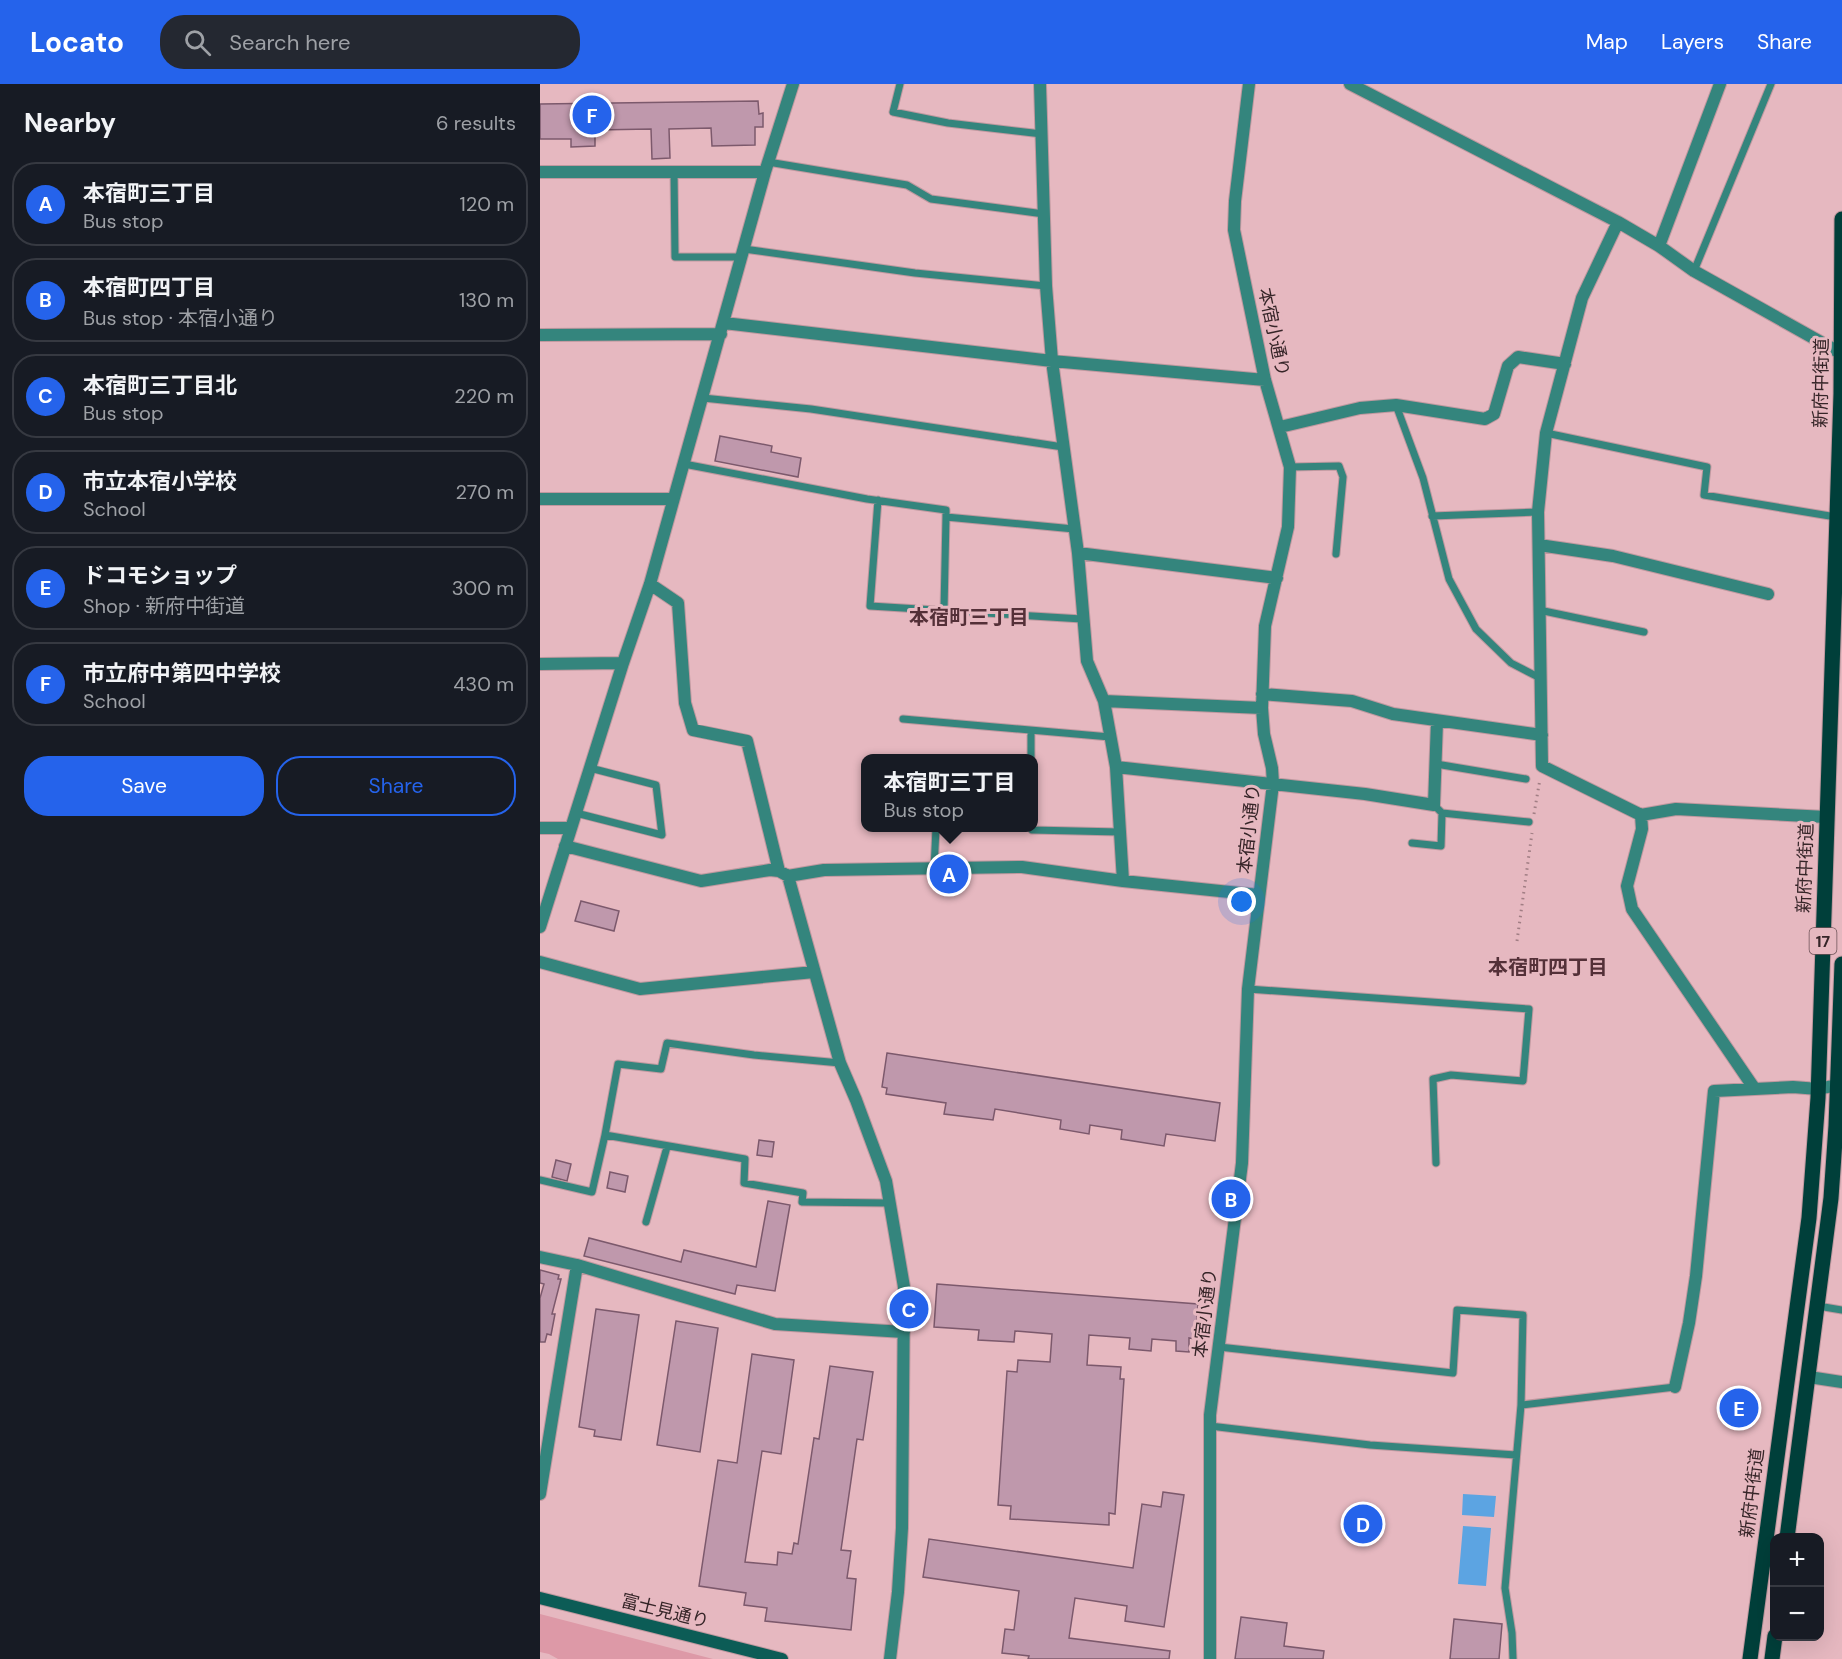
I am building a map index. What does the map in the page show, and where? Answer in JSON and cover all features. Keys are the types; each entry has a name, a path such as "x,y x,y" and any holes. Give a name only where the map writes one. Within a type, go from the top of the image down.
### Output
{"main road":[{"name":"新府中街道","path":"1750,1659 1809,1218 1818,1089 1841,354 1842,219"},
{"name":"17","path":"1789,1533 1838,1159 1842,964"},
{"path":"1772,1659 1774,1641"}],"street":[{"path":"540,927 650,584 766,167 793,84"},
{"path":"1040,84 1046,286 1052,361 1078,553 1087,661 1104,701 1116,767 1122,881"},
{"name":"本宿小通り","path":"1210,1659 1210,1426 1242,1163 1248,989 1274,784 1264,734 1262,694 1265,626 1288,527 1290,467 1265,380 1234,230 1235,201 1250,84"},
{"path":"1350,84 1618,222 1659,246 1694,271 1841,354"},
{"path":"1659,246 1720,84"},
{"path":"540,172 674,171 766,167"},
{"path":"1618,222 1582,298 1546,433 1538,512 1542,765 1641,815 1676,809 1826,818"},
{"path":"540,335 722,329 1265,380"},
{"path":"1280,427 1360,408 1396,405 1485,419 1494,414 1508,366 1518,357 1565,364"},
{"path":"540,499 673,499"},
{"path":"1539,545 1613,556 1768,594"},
{"path":"1078,553 1277,578"},
{"path":"650,584 678,603 685,703 693,730 747,741 783,873 840,1063 886,1181 904,1287 902,1528 898,1593 890,1659"},
{"path":"540,664 623,663"},
{"path":"1262,694 1352,701 1393,714 1542,735"},
{"path":"1104,701 1263,708"},
{"path":"1116,767 1365,794 1438,809 1437,721"},
{"path":"1641,815 1642,830 1627,886 1632,909 1754,1088"},
{"path":"540,828 571,828"},
{"path":"565,846 701,881 770,870 783,873 824,870 1022,867 1122,881 1259,895"},
{"path":"540,962 640,989 814,972"},
{"path":"1675,1386 1689,1323 1696,1276 1714,1091 1754,1088 1818,1089 1840,1084"},
{"path":"540,1257 577,1265 775,1324 904,1332"},
{"path":"540,1494 577,1265"},
{"path":"1809,1377 1842,1382"},
{"name":"富士見通り","path":"540,1598 782,1659"}],"lane":[{"path":"900,84 893,112 948,123 1042,134"},
{"path":"1694,271 1771,84"},
{"path":"766,167 907,185 931,199 1044,214"},
{"path":"674,171 675,256 743,253 1046,286"},
{"path":"703,398 811,409 1063,447"},
{"path":"1396,405 1423,477 1449,579 1476,629 1511,663 1540,678"},
{"path":"1546,433 1707,467 1704,495 1836,517"},
{"path":"684,464 878,500 946,510 944,610"},
{"path":"1290,467 1339,466 1343,477 1336,554"},
{"path":"878,500 870,606 1082,619"},
{"path":"1432,516 1538,512"},
{"path":"946,516 1074,529"},
{"path":"1539,610 1644,632"},
{"path":"903,719 1110,737"},
{"path":"1031,731 1032,754"},
{"path":"1436,764 1526,779"},
{"path":"576,813 662,835 656,785 590,768"},
{"path":"1412,843 1441,846 1438,809 1532,821"},
{"path":"1038,830 1119,832"},
{"path":"934,869 936,832"},
{"path":"1248,989 1529,1009 1522,1081 1451,1075 1433,1079 1436,1163"},
{"path":"540,1180 592,1192 618,1064 661,1069 667,1043 754,1056 840,1063"},
{"path":"605,1135 745,1159 744,1183 802,1193 802,1202 890,1203"},
{"path":"646,1222 667,1147"},
{"path":"1818,1306 1842,1310"},
{"path":"1219,1347 1453,1373 1457,1310 1523,1315 1521,1405 1504,1588 1512,1632 1513,1659"},
{"path":"1521,1405 1675,1386"},
{"path":"1210,1426 1370,1445 1516,1455"}],"path":[{"path":"1517,941 1532,821 1542,765"}],"shaded area":[{"path":"540,1614 713,1659 558,1659 540,1652"}],"water":[{"path":"1463,1494 1496,1496 1494,1517 1462,1515"},
{"path":"1463,1526 1491,1528 1486,1586 1458,1584"}],"building":[{"path":"758,101 759,114 763,113 763,127 755,127 755,145 712,146 711,128 669,129 670,158 652,159 651,129 595,130 595,146 571,147 571,139 540,139 540,104"},
{"path":"720,436 772,446 771,452 801,458 798,477 715,461"},
{"path":"581,901 619,911 614,931 575,921"},
{"path":"887,1053 1220,1103 1215,1141 1166,1134 1164,1146 1121,1139 1122,1130 1090,1125 1089,1134 1060,1129 1061,1120 995,1109 993,1120 944,1114 946,1103 886,1094 887,1088 882,1087"},
{"path":"759,1140 774,1142 772,1157 757,1155"},
{"path":"556,1160 571,1164 567,1181 552,1177"},
{"path":"610,1172 628,1176 625,1192 607,1188"},
{"path":"768,1201 790,1205 775,1291 737,1285 735,1294 584,1256 589,1238 681,1262 684,1250 756,1267"},
{"path":"540,1270 559,1275 558,1279 561,1279 552,1314 555,1314 551,1335 547,1334 545,1342 540,1342 540,1298 544,1284 540,1283"},
{"path":"937,1284 1198,1304 1195,1339 1189,1338 1189,1352 1176,1351 1176,1341 1152,1339 1151,1351 1129,1349 1130,1338 1089,1335 1087,1365 1121,1367 1120,1379 1124,1379 1115,1514 1109,1513 1109,1525 1010,1519 1011,1506 998,1505 1007,1371 1017,1372 1018,1360 1050,1362 1052,1334 1015,1331 1014,1342 978,1340 979,1330 934,1327"},
{"path":"596,1309 639,1315 621,1440 594,1436 595,1430 579,1427"},
{"path":"676,1321 718,1328 700,1452 657,1445"},
{"path":"752,1354 794,1360 781,1454 762,1451 745,1562 777,1565 778,1552 792,1554 794,1543 798,1544 814,1438 819,1439 830,1366 873,1372 863,1440 857,1439 841,1550 851,1551 847,1578 856,1579 851,1630 765,1621 767,1608 744,1605 746,1593 699,1586 718,1460 737,1463"},
{"path":"1163,1492 1184,1495 1164,1627 1125,1621 1127,1606 1075,1598 1069,1638 1170,1651 1169,1659 1028,1659 1029,1656 1002,1653 1005,1629 1014,1630 1019,1591 923,1577 929,1539 1133,1568 1142,1504 1161,1507"},
{"path":"1241,1617 1287,1623 1284,1646 1324,1651 1323,1659 1235,1659"},
{"path":"1454,1619 1502,1624 1499,1659 1450,1659"}],"place":[{"name":"市立府中第四中学校","path":"592,115"},
{"name":"本宿町三丁目","path":"949,874"},
{"name":"本宿町四丁目","path":"1231,1199"},
{"name":"本宿町三丁目北","path":"909,1309"},
{"name":"ドコモショップ","path":"1739,1408"},
{"name":"市立本宿小学校","path":"1363,1524"}],"district":[{"name":"本宿町三丁目","path":"969,617"},
{"name":"本宿町四丁目","path":"1548,967"}]}
